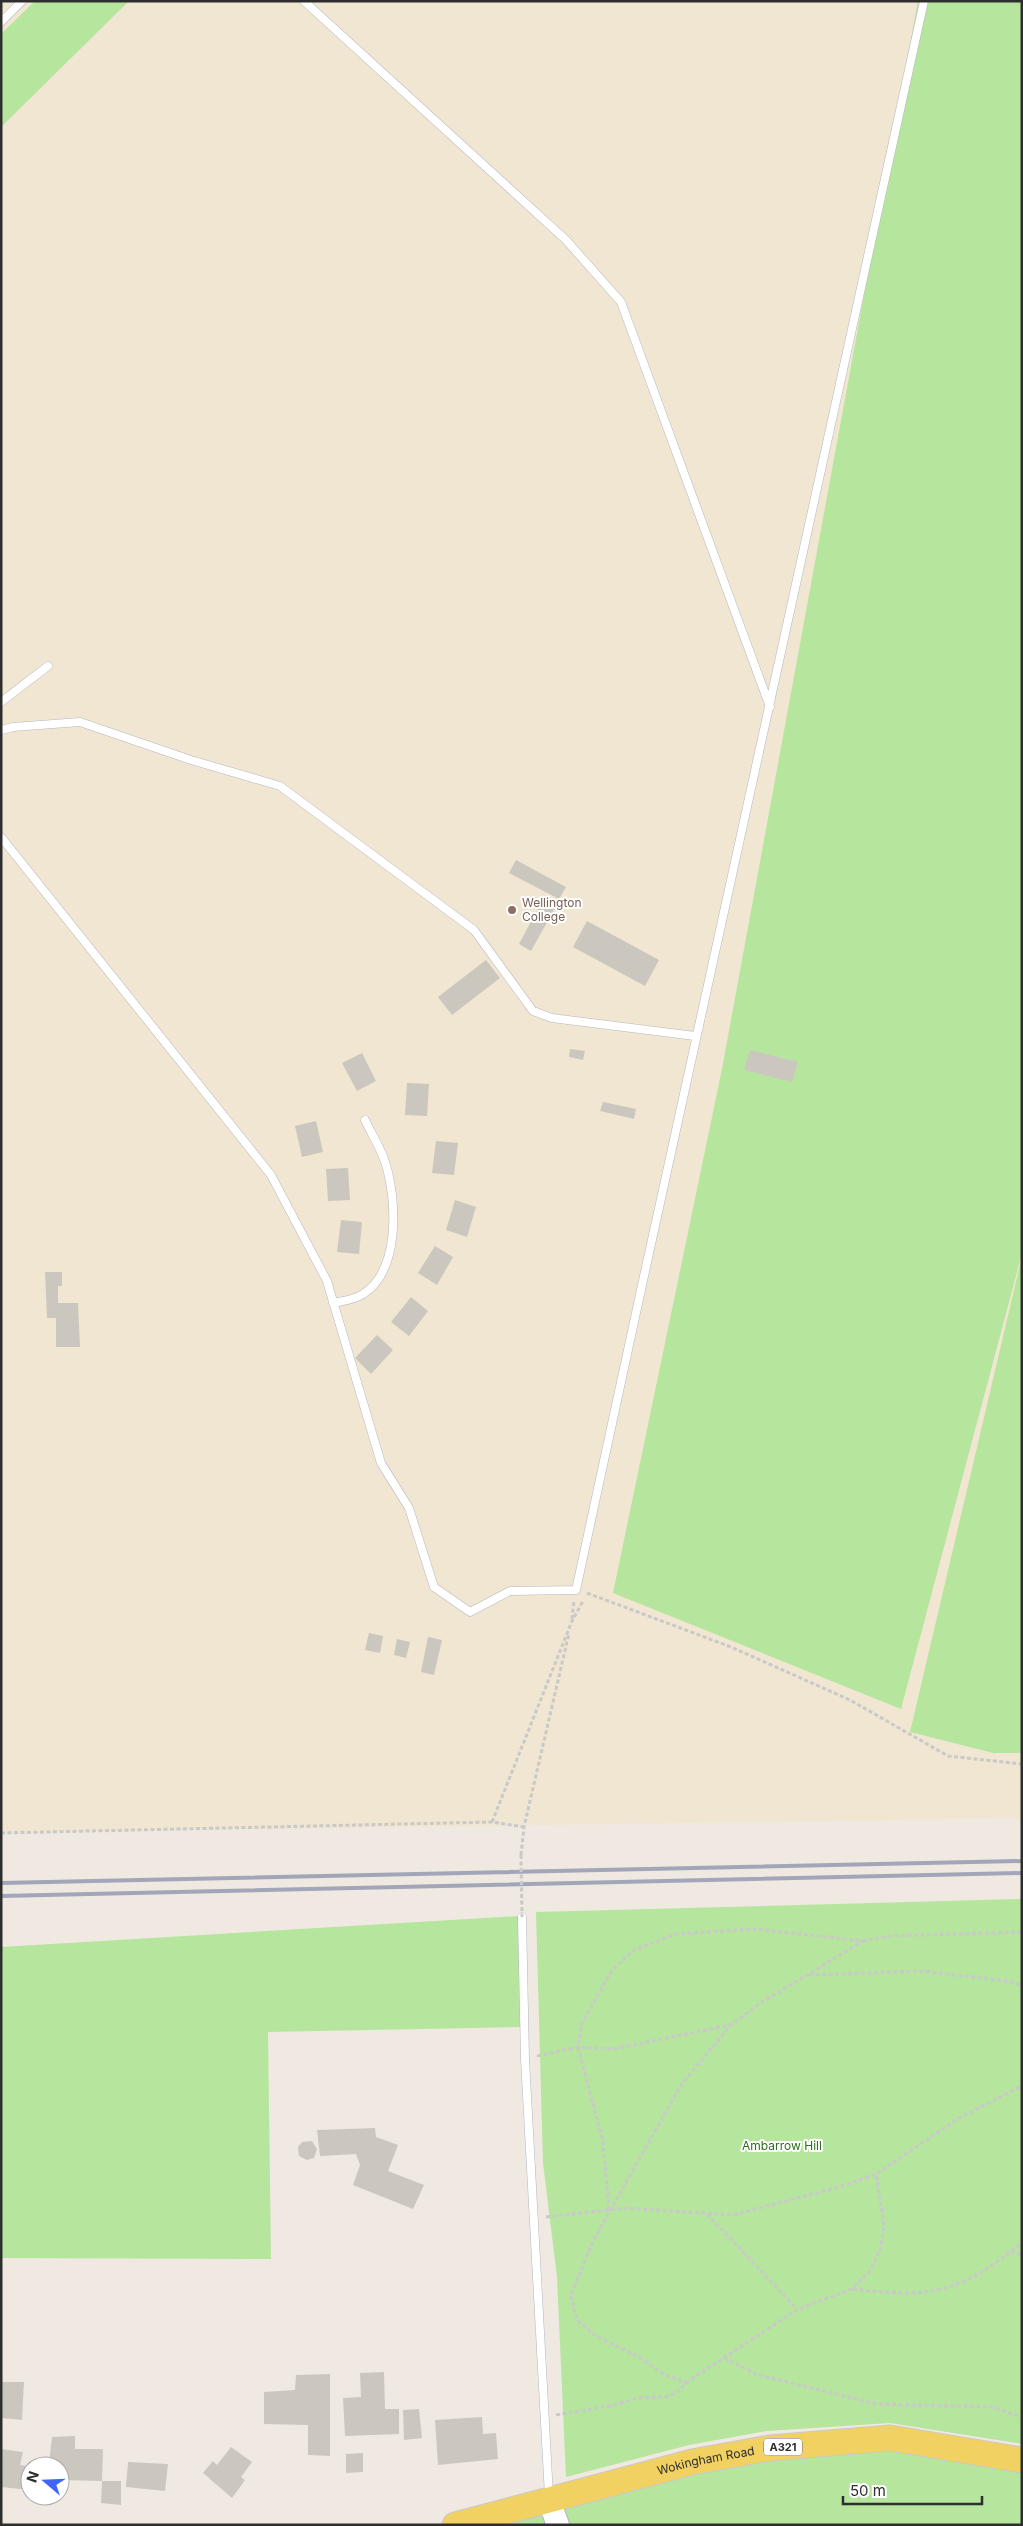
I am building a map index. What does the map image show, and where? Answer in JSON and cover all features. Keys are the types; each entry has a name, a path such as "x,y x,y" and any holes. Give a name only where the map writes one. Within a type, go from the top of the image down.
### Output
{"main road":[{"name":"Wokingham Road","path":"455,2525 692,2462 770,2448 890,2438 1022,2460"}],"street":[{"path":"549,2500 558,2525"}],"lane":[{"path":"1,22 22,1"},
{"path":"304,1 566,240 621,302 770,707"},
{"path":"1,837 271,1175 327,1282 381,1463 409,1508 434,1587 470,1612 510,1591 576,1590 695,1036 770,707 924,1"},
{"path":"1,702 48,666"},
{"path":"1,730 13,727 80,722 191,760 280,786 474,930 533,1011 552,1018 695,1036"},
{"path":"333,1303 364,1294 374,1284 389,1254 392,1236 392,1194 386,1164 365,1120"},
{"path":"522,1916 525,2059 549,2500"}],"path":[{"path":"522,1916 521,1855 524,1827 572,1621 576,1590"},
{"path":"492,1822 572,1621 588,1592 731,1648 850,1700 948,1756 1022,1764"},
{"path":"1,1833 492,1822 524,1827"},
{"path":"609,2210 603,2142 578,2047 581,2025 612,1970 634,1950 676,1934 754,1929 864,1941 890,1936 1022,1932"},
{"path":"688,2383 665,2375 638,2357 596,2336 577,2320 571,2295 593,2241 609,2210 681,2085 731,2025 762,2002 864,1941"},
{"path":"806,1975 921,1971 1008,1981 1022,1986"},
{"path":"525,2059 578,2047 614,2049 731,2025"},
{"path":"534,2219 625,2208 732,2215 839,2187 876,2174 959,2118 1022,2086"},
{"path":"545,2417 587,2411 638,2398 670,2396 723,2358 798,2309 852,2289 871,2270 881,2247 884,2225 876,2174"},
{"path":"706,2213 798,2309"},
{"path":"852,2289 896,2294 935,2291 956,2285 995,2266 1022,2242"},
{"path":"1012,2251 1022,2255"},
{"path":"723,2358 758,2376 877,2404 992,2406 1022,2417"}],"shaded area":[{"name":"Wellington College","path":"1,1 1022,1 1022,1818 1,1833"}],"green space":[{"path":"35,1 129,1 1,127 1,34"},
{"path":"918,1 1022,1 1022,1253 901,1709 613,1593 722,1069"},
{"path":"1022,1256 1022,1753 993,1753 910,1732"},
{"name":"Ambarrow Hill","path":"1022,1899 1022,2444 890,2423 767,2431 689,2445 566,2477 557,2277 543,2163 536,1912"},
{"path":"519,1916 524,2027 268,2032 271,2259 1,2258 1,1947"},
{"path":"890,2438 1022,2460 1022,2525 455,2525 549,2501"}],"building":[{"path":"516,860 566,887 559,899 509,873"},
{"path":"542,901 555,908 531,951 519,944"},
{"path":"587,921 659,960 645,986 573,947"},
{"path":"486,960 500,978 452,1015 438,997"},
{"path":"570,1049 585,1051 583,1060 569,1057"},
{"path":"750,1050 798,1062 792,1082 744,1070"},
{"path":"362,1053 376,1081 357,1091 342,1063"},
{"path":"407,1083 429,1084 427,1116 405,1115"},
{"path":"603,1102 636,1109 634,1119 600,1111"},
{"path":"316,1121 323,1152 302,1157 295,1126"},
{"path":"436,1141 458,1143 454,1175 432,1173"},
{"path":"348,1168 350,1200 328,1201 326,1169"},
{"path":"455,1200 476,1207 467,1237 446,1230"},
{"path":"341,1220 362,1222 359,1254 337,1252"},
{"path":"435,1246 453,1257 437,1285 418,1273"},
{"path":"45,1272 62,1272 62,1286 58,1286 58,1303 78,1303 80,1347 56,1347 56,1318 47,1318"},
{"path":"411,1297 428,1311 409,1336 391,1322"},
{"path":"377,1335 393,1350 371,1374 355,1358"},
{"path":"369,1633 383,1636 380,1653 365,1650"},
{"path":"428,1637 442,1640 434,1675 421,1672"},
{"path":"397,1639 410,1642 406,1658 394,1655"},
{"path":"375,2128 376,2137 398,2145 388,2171 424,2185 413,2209 353,2185 360,2165 356,2154 320,2156 317,2130"},
{"path":"312,2141 317,2149 314,2158 307,2160 299,2156 298,2147 302,2142"},
{"path":"384,2372 385,2409 399,2409 399,2434 345,2436 343,2398 361,2397 360,2373"},
{"path":"330,2374 330,2456 308,2455 308,2425 264,2424 264,2392 295,2390 296,2375"},
{"path":"1,2382 24,2382 22,2420 1,2418"},
{"path":"419,2409 422,2438 404,2440 403,2410"},
{"path":"482,2417 483,2434 496,2433 498,2459 438,2465 435,2420"},
{"path":"75,2436 75,2449 103,2449 102,2481 70,2480 70,2456 50,2456 52,2437"},
{"path":"231,2447 252,2462 241,2477 245,2480 232,2498 203,2473 213,2461 217,2465"},
{"path":"1,2449 23,2452 22,2456 20,2456 20,2489 1,2487"},
{"path":"363,2453 363,2472 346,2473 346,2454"},
{"path":"128,2462 168,2464 165,2491 126,2487"},
{"path":"102,2481 121,2481 121,2505 101,2503"}],"railway":[{"path":"1,1883 1022,1861"},
{"path":"1,1896 1022,1873"}],"place":[{"name":"Wellington College","path":"512,910"}]}
